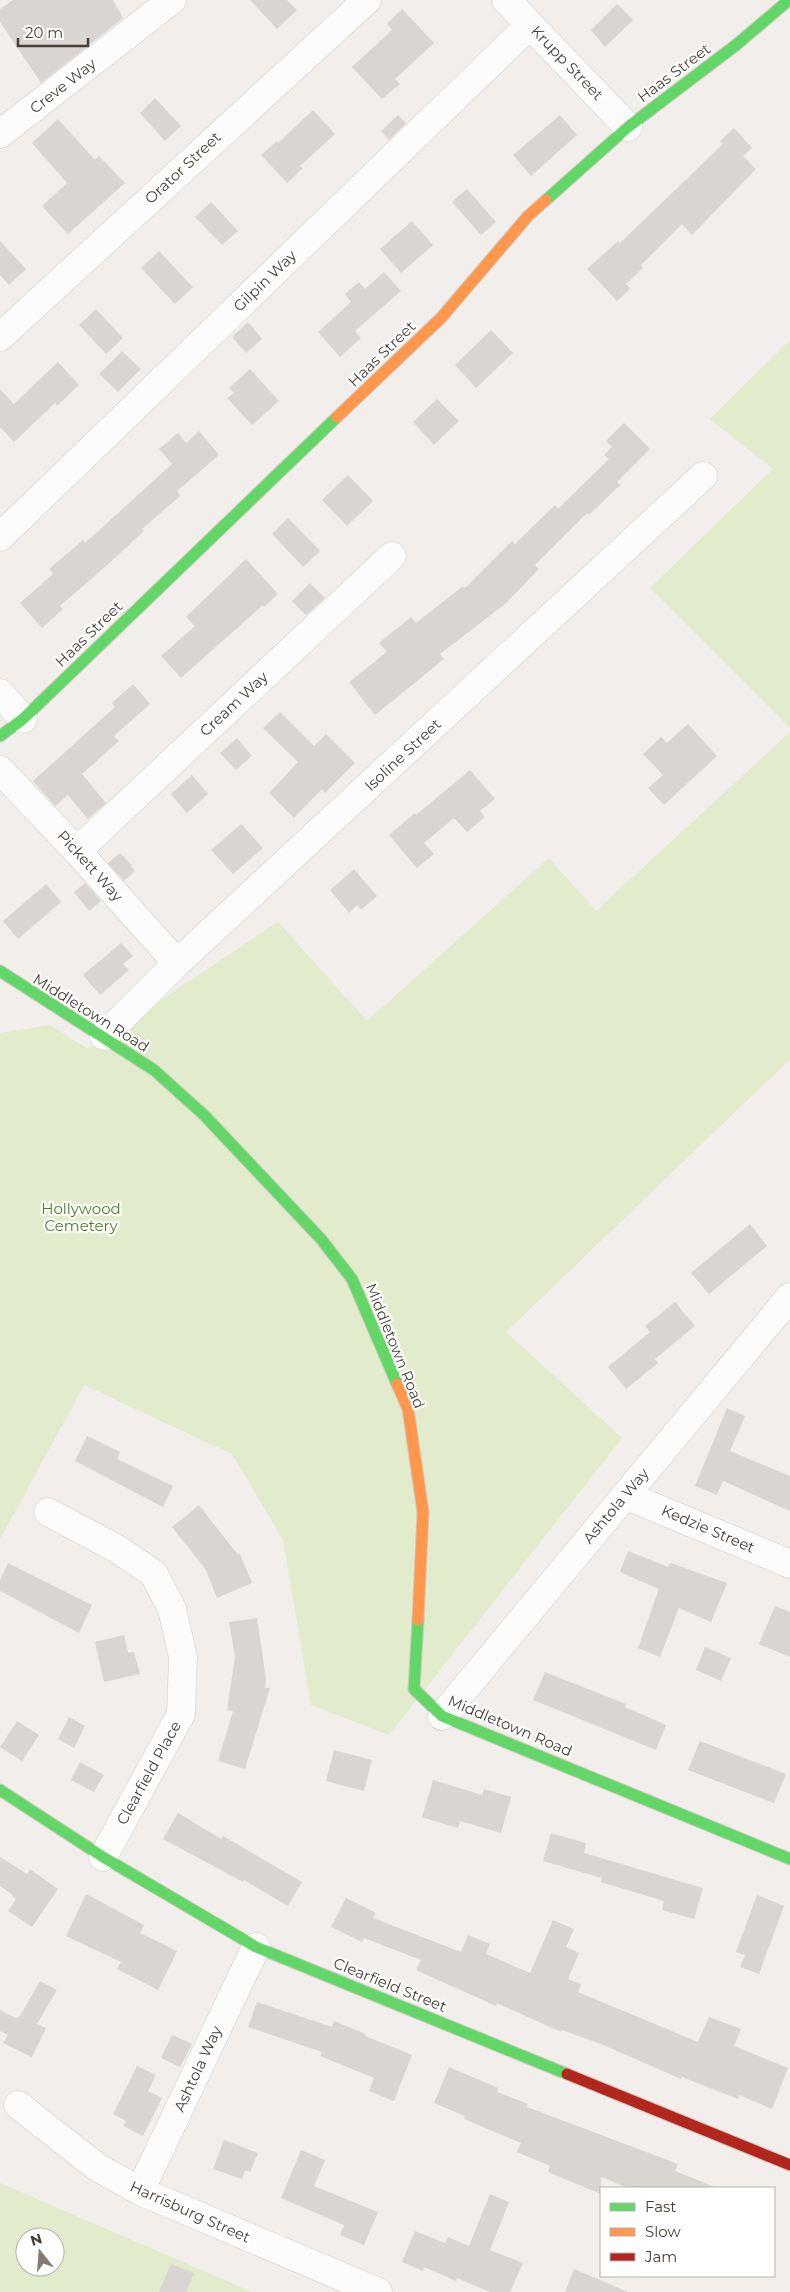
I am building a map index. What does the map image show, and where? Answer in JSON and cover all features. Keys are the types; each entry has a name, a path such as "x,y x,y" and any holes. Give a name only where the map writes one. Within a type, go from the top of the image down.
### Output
{"street":[{"name":"Creve Way","path":"0,134 172,0"},
{"name":"Orator Street","path":"0,336 367,0"},
{"name":"Krupp Street","path":"506,0 628,127"},
{"name":"Haas Street","path":"0,736 23,719 441,318 528,216 628,127 736,45 789,0"},
{"name":"Gilpin Way","path":"0,537 530,25"},
{"name":"Isoline Street","path":"104,1036 177,963 703,476"},
{"name":"Cream Way","path":"77,851 392,556"},
{"path":"0,693 23,719"},
{"name":"Pickett Way","path":"0,770 77,851 177,963"},
{"name":"Middletown Road","path":"0,971 33,994 104,1036 154,1070 204,1115 314,1231 352,1279 408,1409 424,1512 414,1689 442,1716 790,1859"},
{"name":"Ashtola Way","path":"442,1716 790,1297"},
{"name":"Kedzie Street","path":"625,1495 790,1564"},
{"name":"Clearfield Place","path":"48,1512 118,1550 154,1574 172,1609 183,1658 181,1714 103,1857"},
{"name":"Clearfield Street","path":"0,1790 103,1857 256,1947 790,2166"},
{"name":"Ashtola Way","path":"140,2191 256,1947"},
{"name":"Harrisburg Street","path":"18,2105 97,2167 140,2191 378,2292"}],"green space":[{"path":"790,340 790,728 650,588 773,469 710,419"},
{"name":"Hollywood Cemetery","path":"790,732 790,1059 506,1332 622,1438 389,1735 311,1705 283,1540 232,1454 84,1385 0,1539 0,1033 50,1025 88,1049 278,922 367,1021 549,858 596,911"},
{"path":"0,2183 252,2292 0,2292"}],"building":[{"path":"13,0 113,0 123,18 41,83 0,22 0,9"},
{"path":"250,0 287,0 297,10 277,29"},
{"path":"617,4 633,20 605,47 591,30"},
{"path":"402,9 434,43 395,79 400,84 382,99 352,67 392,30 387,24"},
{"path":"155,98 181,126 165,141 140,113"},
{"path":"313,110 335,134 300,166 303,168 287,183 261,155 277,141 278,143"},
{"path":"398,115 406,123 389,140 381,131"},
{"path":"560,115 577,135 531,176 513,155"},
{"path":"58,119 95,160 99,156 125,183 68,234 42,206 67,183 32,143"},
{"path":"734,128 752,148 743,156 756,169 692,235 682,224 641,265 643,268 626,284 630,289 617,301 587,269 618,241 620,243 723,144 720,141"},
{"path":"467,189 496,222 481,235 452,202"},
{"path":"211,202 238,231 222,245 195,217"},
{"path":"412,221 433,245 401,273 380,249"},
{"path":"0,241 26,269 9,285 0,275"},
{"path":"159,251 193,287 175,304 141,268"},
{"path":"384,272 401,291 355,331 361,338 340,357 318,332 351,302 345,294 359,282 365,289"},
{"path":"96,309 123,338 106,354 79,325"},
{"path":"248,322 262,339 246,353 232,337"},
{"path":"491,330 513,353 476,388 455,365"},
{"path":"122,351 141,369 118,392 99,374"},
{"path":"58,362 79,385 57,406 55,403 14,442 0,427 0,389 14,404"},
{"path":"250,369 279,401 252,425 227,398 234,393 229,388"},
{"path":"437,399 459,421 434,445 413,422"},
{"path":"624,423 650,449 617,482 620,485 589,515 587,513 535,565 539,569 505,604 440,654 444,659 375,715 349,682 387,652 379,643 411,617 416,623 463,586 465,588 512,541 515,544 555,505 558,509 609,459 604,455 612,447 606,441"},
{"path":"199,431 219,455 177,491 180,496 142,529 144,531 106,566 60,606 63,609 42,628 20,603 53,574 49,569 83,540 85,543 172,464 159,449 178,433 186,443"},
{"path":"348,475 373,501 347,526 322,500"},
{"path":"288,518 320,551 303,567 272,534"},
{"path":"246,559 278,594 264,607 263,605 181,678 161,656 195,626 186,617"},
{"path":"310,583 325,598 306,615 292,601"},
{"path":"133,684 150,704 114,736 119,741 82,774 106,803 88,819 68,795 55,806 33,781 115,707 112,703"},
{"path":"280,712 314,746 326,734 355,763 325,793 322,789 294,818 269,793 298,762 263,728"},
{"path":"688,724 717,756 664,805 648,788 663,775 643,754 661,737 667,743"},
{"path":"237,738 252,756 236,770 220,753"},
{"path":"470,770 495,799 480,811 485,817 467,832 454,818 424,843 434,854 417,868 389,835"},
{"path":"192,775 208,794 187,813 171,794"},
{"path":"241,824 263,848 233,874 211,850"},
{"path":"120,853 132,865 135,871 124,881 108,863"},
{"path":"354,869 377,896 361,910 357,905 349,913 330,890"},
{"path":"85,883 101,901 89,911 74,892"},
{"path":"46,884 61,902 18,939 3,921"},
{"path":"121,943 133,956 123,964 129,970 100,995 83,975"},
{"path":"750,1224 767,1246 709,1294 691,1273"},
{"path":"675,1302 695,1326 655,1359 658,1363 626,1389 608,1367 650,1332 645,1326"},
{"path":"727,1408 745,1416 730,1451 790,1476 790,1511 723,1481 717,1495 695,1486"},
{"path":"87,1436 120,1452 117,1459 173,1486 163,1507 75,1461"},
{"path":"199,1505 238,1555 240,1554 252,1583 217,1598 206,1570 172,1527"},
{"path":"628,1551 668,1567 670,1563 727,1583 711,1622 679,1608 660,1657 638,1648 659,1589 620,1572"},
{"path":"8,1563 92,1605 79,1633 0,1591 0,1580"},
{"path":"775,1606 790,1612 790,1657 759,1644"},
{"path":"257,1618 266,1679 265,1688 270,1688 245,1769 218,1761 233,1711 227,1710 235,1657 229,1622"},
{"path":"124,1635 128,1653 134,1652 140,1674 104,1682 95,1642"},
{"path":"705,1647 731,1658 721,1681 696,1670"},
{"path":"545,1672 626,1704 625,1707 666,1725 656,1750 533,1700"},
{"path":"69,1717 85,1726 74,1748 58,1739"},
{"path":"17,1721 39,1735 22,1761 0,1747"},
{"path":"700,1741 786,1774 774,1803 688,1770"},
{"path":"334,1750 372,1760 364,1791 326,1781"},
{"path":"80,1762 104,1775 94,1792 71,1780"},
{"path":"433,1780 482,1795 484,1789 511,1797 501,1833 460,1821 458,1828 422,1817"},
{"path":"178,1813 221,1839 223,1836 302,1882 288,1906 244,1880 243,1882 163,1839"},
{"path":"551,1833 586,1843 584,1853 703,1888 694,1919 662,1910 664,1901 601,1882 602,1878 543,1861"},
{"path":"0,1857 27,1874 30,1869 58,1889 32,1927 8,1911 16,1899 0,1886"},
{"path":"86,1894 144,1925 140,1933 177,1951 158,1990 117,1969 121,1962 66,1936"},
{"path":"757,1895 784,1906 759,1974 740,1967 745,1955 736,1952"},
{"path":"346,1898 376,1913 373,1918 461,1952 468,1935 490,1944 486,1954 530,1973 553,1920 574,1929 566,1947 579,1953 568,1979 581,1984 578,1992 698,2042 709,2017 741,2029 734,2046 788,2068 772,2109 739,2095 738,2099 682,2077 681,2079 601,2044 562,2030 561,2032 497,2003 496,2006 416,1970 421,1960 364,1938 362,1942 331,1927"},
{"path":"40,1981 57,1990 37,2024 46,2028 32,2057 3,2043 8,2035 0,2031 0,2010 16,2018 20,2016"},
{"path":"257,2002 332,2027 334,2021 412,2055 394,2101 369,2091 374,2078 320,2056 322,2052 248,2027"},
{"path":"172,2035 192,2044 180,2067 161,2058"},
{"path":"137,2066 156,2075 148,2091 162,2098 143,2136 123,2126 126,2121 113,2114"},
{"path":"449,2067 498,2088 497,2092 528,2104 527,2107 678,2164 675,2171 715,2187 626,2187 601,2177 600,2194 548,2172 550,2166 517,2152 521,2143 464,2119 465,2116 434,2103"},
{"path":"224,2140 258,2153 250,2172 245,2170 242,2179 213,2169"},
{"path":"301,2150 325,2160 314,2186 378,2212 364,2245 340,2235 344,2225 281,2198"},
{"path":"490,2194 509,2202 490,2250 523,2263 510,2292 490,2292 457,2278 456,2281 424,2267 423,2271 402,2262 415,2231 445,2243 448,2237 469,2246"},
{"path":"171,2264 194,2273 186,2292 159,2292"},
{"path":"574,2269 628,2292 565,2292"}],"traffic: fast":[{"path":"546,200 628,127 736,45 789,0"},
{"path":"0,736 23,719 337,417"},
{"path":"0,971 154,1070 204,1115 321,1239 352,1279 397,1384"},
{"path":"418,1620 414,1689 442,1716 790,1859"},
{"path":"0,1790 103,1857 256,1947 567,2074"}],"traffic: slow":[{"path":"337,417 441,318 528,216 546,200"},
{"path":"397,1384 408,1409 423,1512 418,1620"}],"traffic: jam":[{"path":"567,2074 790,2165"}]}
